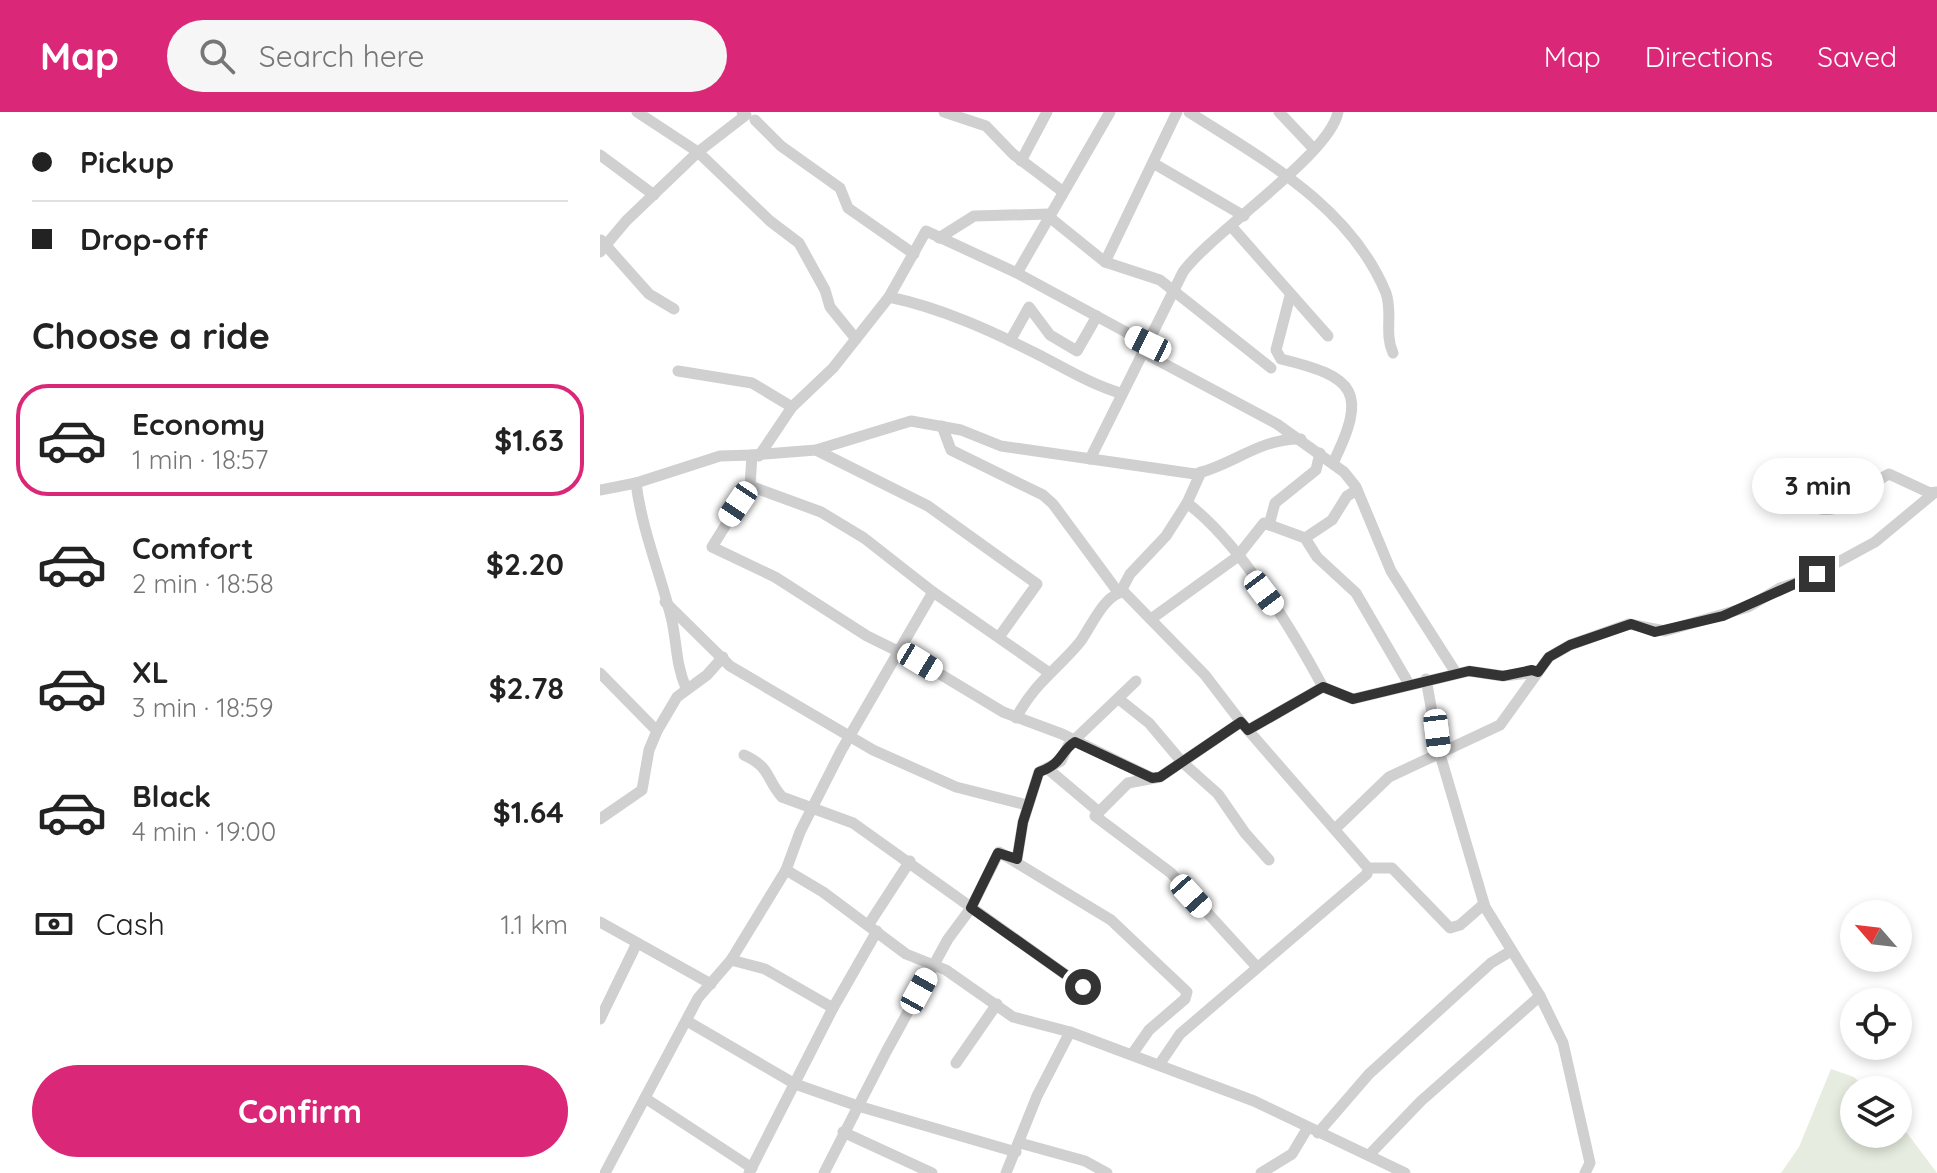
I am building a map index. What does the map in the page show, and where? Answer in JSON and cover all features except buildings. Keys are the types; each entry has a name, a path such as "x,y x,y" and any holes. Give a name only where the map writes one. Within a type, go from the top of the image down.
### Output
{"street":[{"path":"637,112 698,152 770,221 799,243 825,290 830,307 856,339"},
{"path":"944,112 986,126 1021,161 1062,191"},
{"path":"1021,161 1047,112"},
{"path":"1017,273 1110,112"},
{"path":"1105,262 1177,112"},
{"path":"1189,112 1320,200 1349,231 1387,295 1388,343 1393,353"},
{"path":"1279,112 1313,148"},
{"path":"1090,459 1120,393 1191,261 1244,216 1313,148 1327,133 1338,112"},
{"path":"674,309 649,294 602,245 698,152 751,115 781,146 840,188 848,208 914,254"},
{"path":"600,155 654,195"},
{"path":"1153,163 1244,216"},
{"path":"939,238 974,216 1048,215 1105,262 1160,280 1271,368"},
{"path":"1231,226 1328,336"},
{"path":"1152,778 1050,729 1016,718 920,662 896,653 775,577 712,547 750,486 756,456 792,407 820,383 889,297 926,231 1017,273 1097,316 1301,439 1333,463 1357,490 1391,571 1456,673"},
{"path":"1290,296 1276,350 1281,359 1329,372 1345,385 1355,405 1350,429 1333,463"},
{"path":"889,297 932,309 1010,341 1076,378 1120,393"},
{"path":"1010,341 1029,307 1050,335 1077,351 1097,316"},
{"path":"678,371 752,383 792,407"},
{"path":"600,490 636,483 720,456 816,450 911,421 942,426 1001,446 1174,473 1214,469 1260,444 1301,439"},
{"path":"942,426 951,450 1043,495 1053,504 1119,592 1151,619 1205,675 1244,726 1368,868 1367,874 1206,1009 1191,1028 1180,1034 1159,1065"},
{"path":"816,450 928,506 1037,584 999,637"},
{"path":"1269,525 1275,503 1316,470 1320,453"},
{"path":"1336,828 1389,777 1439,751 1493,731 1538,672 1560,650 1629,624 1665,631 1748,607 1875,542 1935,492 1889,474 1855,500 1827,509 1806,503 1800,497 1798,466"},
{"path":"1016,718 1048,672 1078,645 1187,503 1201,472"},
{"path":"636,483 645,532 672,623 675,660 686,688"},
{"path":"750,486 821,512 864,538 933,592 1048,672"},
{"path":"1305,538 1332,520 1347,496 1357,490"},
{"path":"1187,503 1220,532 1277,610 1323,687 1353,699 1469,671 1503,676 1532,670 1538,672"},
{"path":"1151,619 1237,557 1264,523 1305,538 1317,557 1356,593 1409,684"},
{"path":"605,1173 702,991 731,960 786,870 812,808 850,735 933,592"},
{"path":"665,602 730,666 909,769 956,787 1027,805"},
{"path":"600,819 642,790 649,750 657,731 686,688 698,683 723,657"},
{"path":"600,673 657,731"},
{"path":"1426,679 1439,751 1484,904 1540,996 1563,1043 1590,1163 1585,1173"},
{"path":"1017,859 1027,805 1039,772 1061,761 1068,746 1120,700 1136,681"},
{"path":"1256,966 1171,873 1095,816 1128,783 1152,778 1244,726 1323,687"},
{"path":"1120,700 1149,723 1182,762 1218,794 1245,833 1269,860"},
{"path":"744,755 761,763 770,772 782,797 853,823 1083,987"},
{"path":"1048,769 1099,812"},
{"path":"824,1173 843,1132 948,939 971,908 998,853 1017,859 1111,920 1187,992 1185,999 1149,1030 1133,1053"},
{"path":"645,1098 750,1170 910,861"},
{"path":"1368,868 1392,868 1450,928 1460,925 1484,904"},
{"path":"786,870 906,954 946,970 1028,1023 1070,1032 1133,1053 1254,1101 1313,1131 1338,1138 1405,1173"},
{"path":"600,922 711,984"},
{"path":"600,1019 637,943"},
{"path":"1261,1173 1292,1154 1369,1074 1491,963 1511,951"},
{"path":"731,960 765,969 833,1008"},
{"path":"1369,1155 1441,1083 1540,996"},
{"path":"956,1063 997,1004"},
{"path":"687,1021 795,1084 858,1106 1018,1148 1074,1157 1107,1173"},
{"path":"1006,1173 1037,1096 1070,1032"},
{"path":"843,1132 932,1173"}],"shaded area":[{"path":"1831,1069 1851,1076 1840,1076 1840,1148 1912,1148 1912,1140 1937,1173 1781,1173 1799,1147"}],"route":[{"path":"1083,987 971,908 998,853 1001,851 1017,859 1023,822 1039,772 1061,761 1068,746 1075,742 1152,778 1160,777 1241,722 1248,730 1323,687 1353,699 1469,671 1495,676 1532,670 1538,672 1549,657 1584,640 1631,624 1655,632 1723,616 1817,574"}]}
